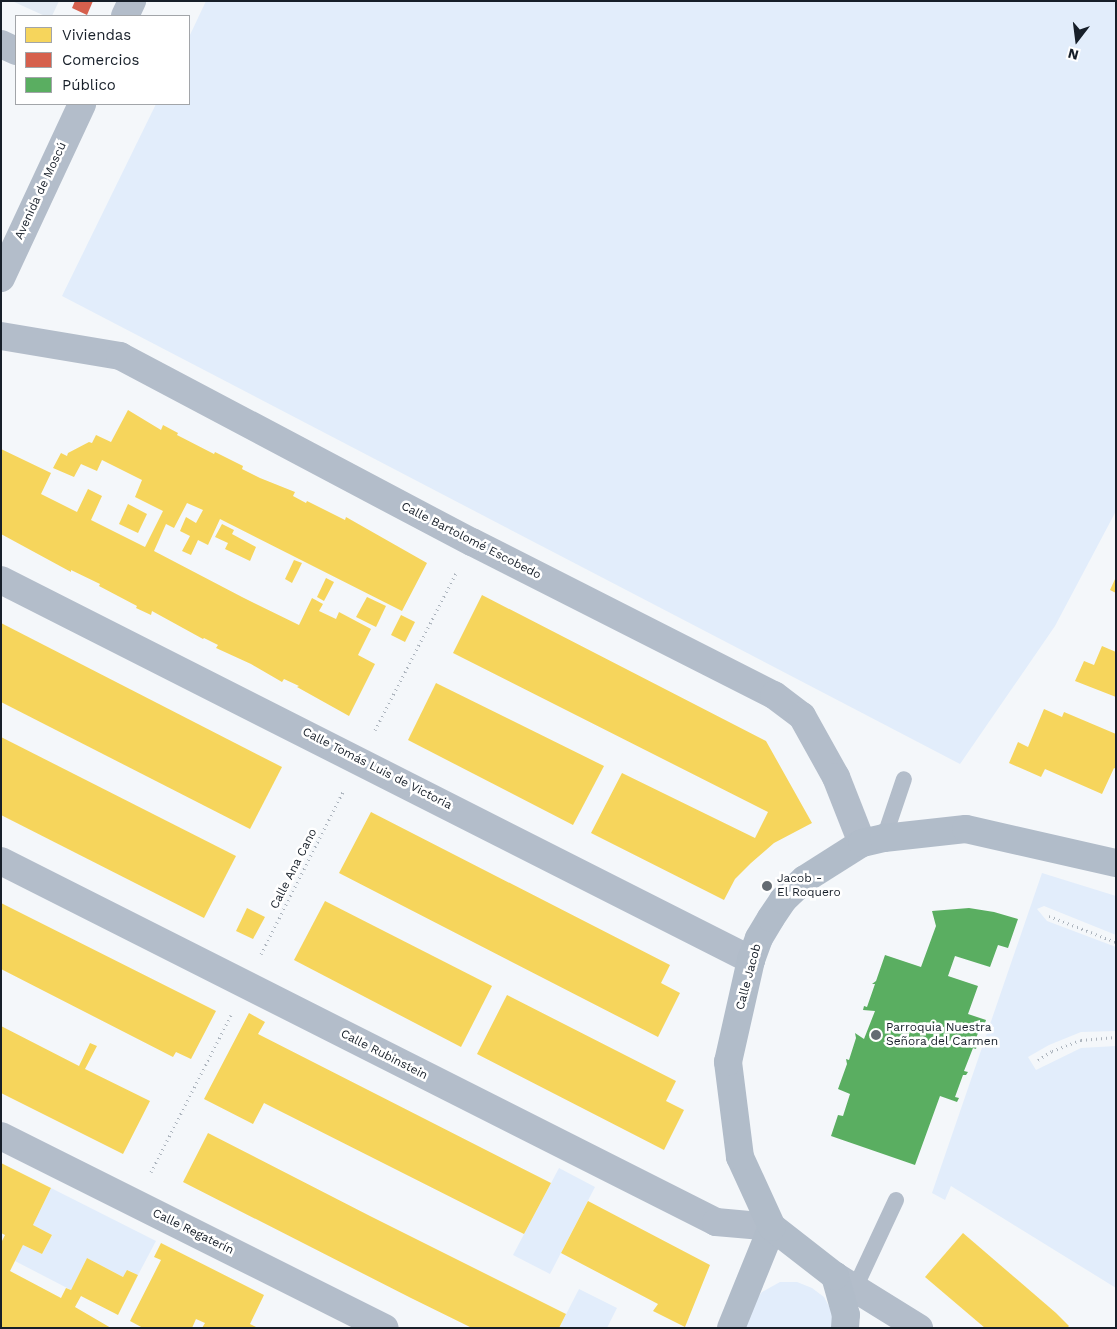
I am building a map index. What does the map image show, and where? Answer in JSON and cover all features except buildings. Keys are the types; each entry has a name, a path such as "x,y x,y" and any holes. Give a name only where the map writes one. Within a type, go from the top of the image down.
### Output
{"street":[{"path":"125,15 132,1"},
{"path":"1,44 15,51"},
{"name":"Avenida de Moscú","path":"1,278 82,105"},
{"name":"Calle Bartolomé Escobedo","path":"1,336 120,356 472,542 774,695 802,716 873,841"},
{"name":"Calle Tomás Luis de Victoria","path":"1,580 751,960"},
{"name":"Calle Jacob","path":"845,1282 772,1227 740,1157 728,1062 751,960 759,938 783,900 805,878 873,841 966,829 1116,863"},
{"name":"Calle Rubinstein","path":"1,861 716,1222 772,1227"},
{"name":"Calle Regaterín","path":"1,1136 344,1320 385,1328"},
{"path":"731,1328 772,1227"},
{"path":"845,1282 845,1328"},
{"path":"845,1282 918,1328"}],"lane":[{"path":"873,841 904,779"},
{"path":"845,1282 896,1200"}],"path":[{"path":"374,731 461,564"},
{"name":"Calle Ana Cano","path":"258,961 347,784"},
{"path":"1049,916 1116,942"},
{"path":"164,1147 230,1018"},
{"path":"1038,1060 1052,1051 1081,1040 1116,1037"}],"shaded area":[{"path":"12,1 59,1 52,15 43,15"},
{"path":"206,1 1116,1 1116,511 1055,626 960,764 62,296 156,105 190,105 190,35"},
{"path":"1042,873 1116,896 1116,935 1044,906 1037,909 1047,921 1116,947 1116,1031 1081,1032 1049,1045 1028,1057 1036,1070 1081,1048 1116,1046 1116,1288 951,1186 945,1200 932,1193"},
{"path":"559,1168 595,1187 550,1274 513,1255"},
{"path":"51,1188 156,1241 138,1275 128,1270 123,1277 87,1258 71,1290 15,1261 23,1245 42,1254 52,1235 33,1225"},
{"path":"780,1282 797,1282 812,1288 824,1297 832,1312 832,1328 744,1328 753,1304 762,1292"},
{"path":"579,1289 617,1308 607,1328 559,1328"}],"place":[{"name":"Jacob - El Roquero","path":"767,886"},
{"name":"Parroquia Nuestra Señora del Carmen","path":"876,1035"}]}
